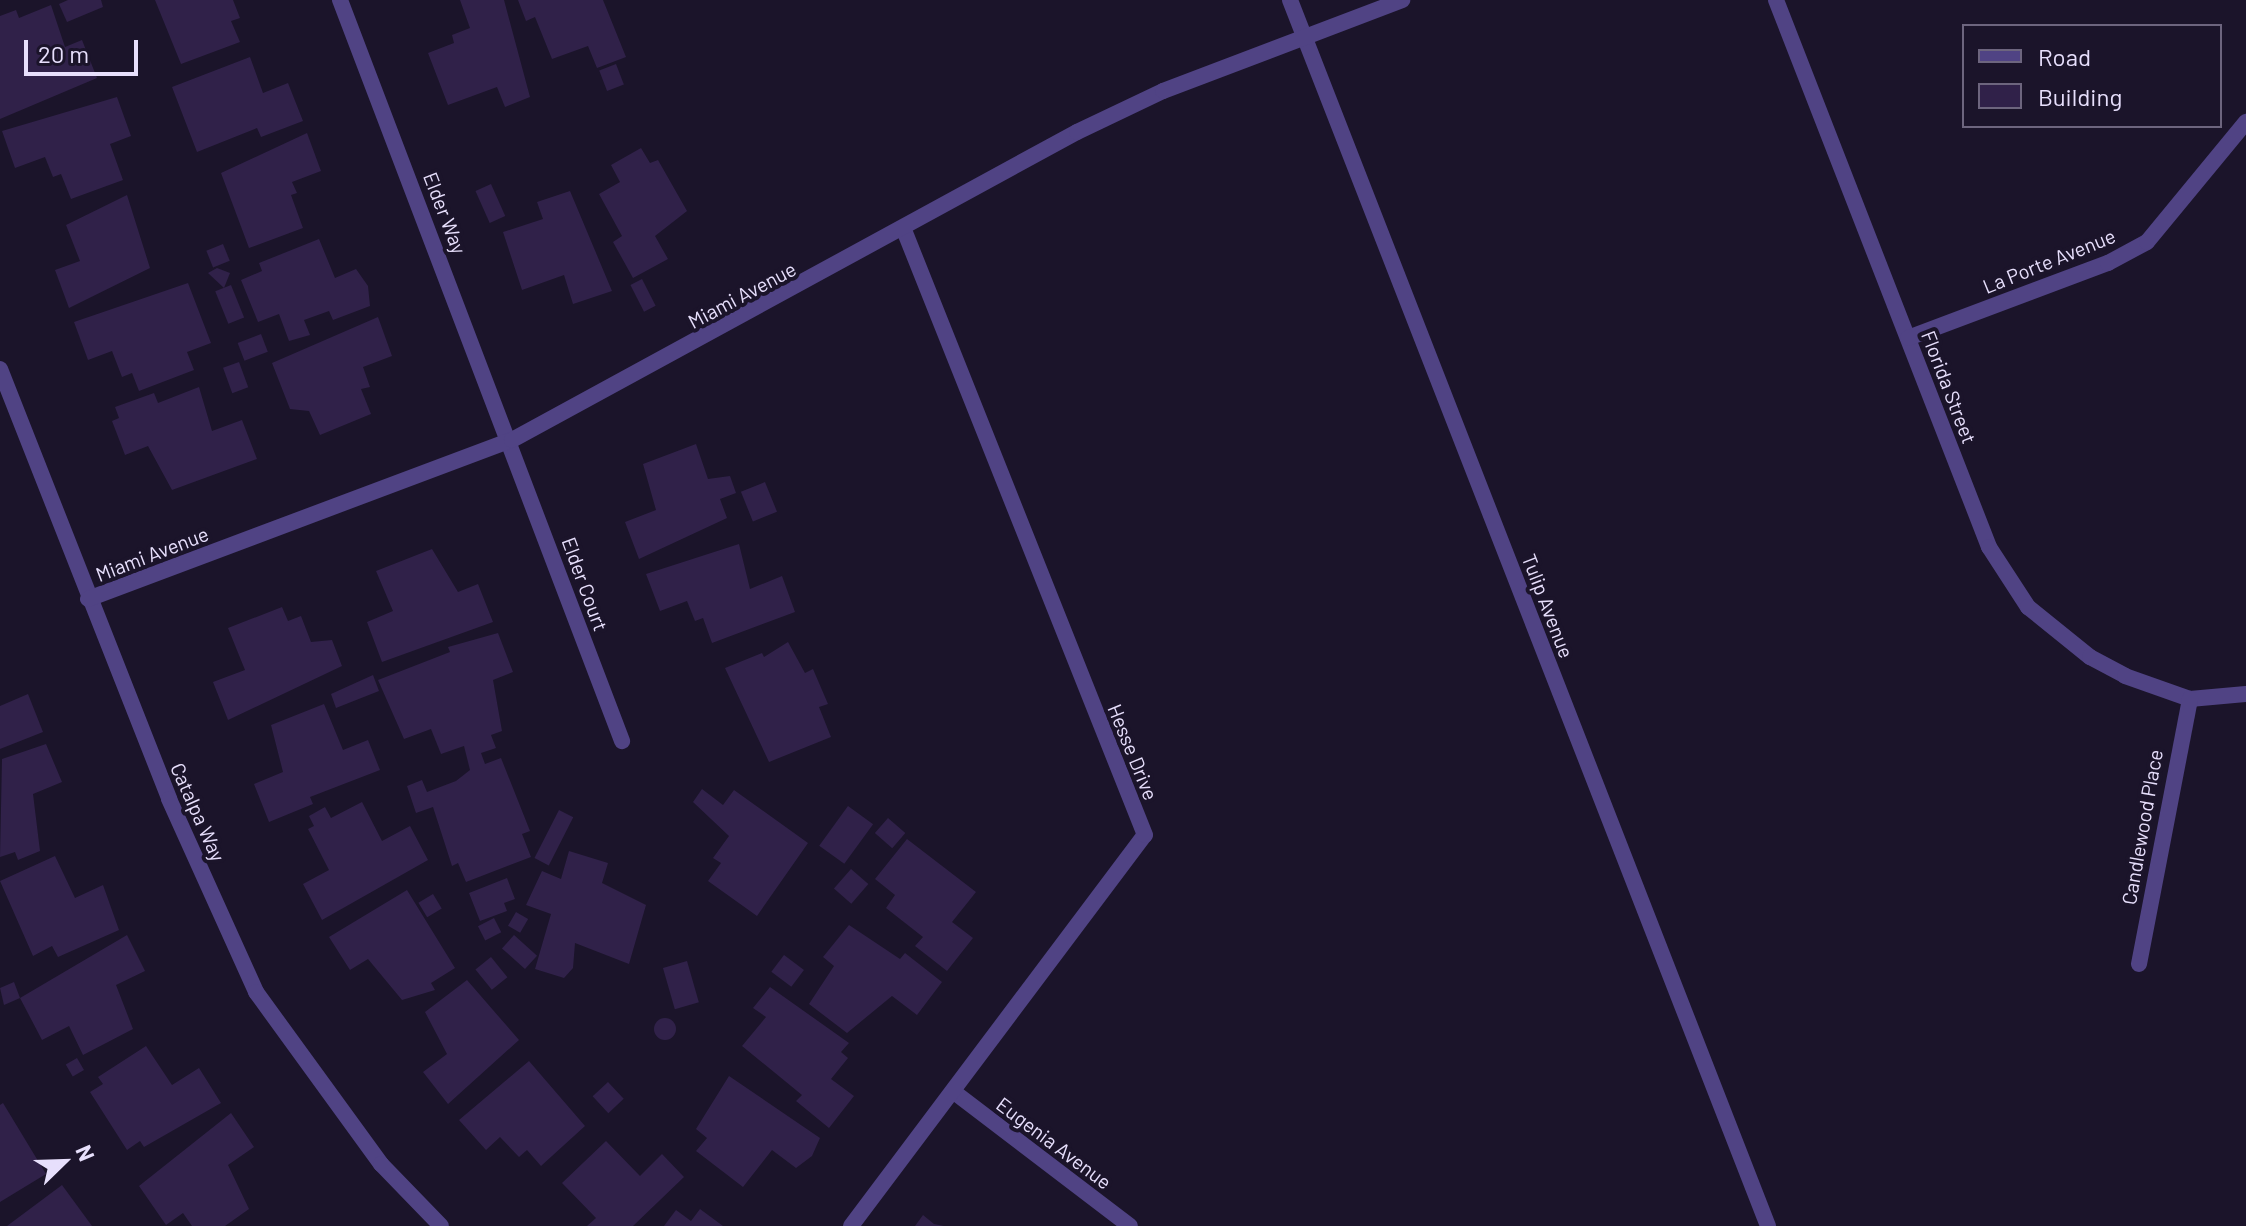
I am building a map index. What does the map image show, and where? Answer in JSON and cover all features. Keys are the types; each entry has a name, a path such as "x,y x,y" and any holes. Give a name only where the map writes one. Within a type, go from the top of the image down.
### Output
{"street":[{"name":"Elder Way","path":"340,0 512,440"},
{"name":"Tulip Avenue","path":"1290,0 1768,1226"},
{"name":"Miami Avenue","path":"88,599 512,440 904,230 1077,132 1402,0"},
{"name":"Florida Street","path":"1776,0 1989,547 2028,607 2090,657 2190,699"},
{"name":"La Porte Avenue","path":"1908,338 2108,263 2147,242 2246,122"},
{"name":"Hesse Drive","path":"851,1226 1145,835 904,230"},
{"name":"Catalpa Way","path":"0,369 88,599 256,992 381,1164 441,1226"},
{"name":"Elder Court","path":"512,440 622,741"},
{"path":"2190,699 2246,694"},
{"name":"Candlewood Place","path":"2139,964 2190,699"},
{"name":"Eugenia Avenue","path":"954,1092 1130,1226"}],"building":[{"path":"68,0 101,0 103,7 67,22 59,4"},
{"path":"155,0 233,0 240,18 231,21 240,42 181,64"},
{"path":"460,0 504,0 530,97 505,107 497,87 448,105 428,53 454,43 452,35 470,28"},
{"path":"518,0 603,0 626,57 597,68 588,46 552,59 535,17 526,21"},
{"path":"51,5 65,47 82,40 97,78 0,119 0,16 16,10 19,18"},
{"path":"250,57 263,93 288,83 303,121 261,137 257,128 197,152 172,87"},
{"path":"616,64 624,85 607,91 599,70"},
{"path":"117,97 131,136 110,144 123,180 71,199 61,174 53,177 45,157 15,168 2,131"},
{"path":"307,133 321,171 292,182 297,193 291,195 303,228 249,248 221,173"},
{"path":"641,148 650,163 658,160 687,211 655,236 668,259 633,278 613,242 622,236 599,194 620,182 611,165"},
{"path":"491,184 505,216 490,223 475,191"},
{"path":"570,191 612,291 573,304 564,275 522,290 503,232 543,219 537,202"},
{"path":"127,195 150,268 69,308 55,270 80,261 66,225"},
{"path":"319,239 335,278 356,269 368,286 370,306 333,320 329,311 304,320 310,335 289,341 279,314 258,322 241,280 262,271 259,263"},
{"path":"223,244 230,261 213,267 206,251"},
{"path":"217,268 230,273 224,288 208,273"},
{"path":"642,279 656,306 644,312 630,285"},
{"path":"188,283 211,343 187,352 194,370 139,391 132,373 122,377 112,351 88,360 74,322"},
{"path":"231,285 244,317 228,324 215,291"},
{"path":"378,317 392,356 363,367 370,387 361,389 371,414 320,435 309,411 290,409 272,363"},
{"path":"261,334 268,352 244,361 238,343"},
{"path":"239,362 248,387 232,393 223,368"},
{"path":"199,387 212,431 242,420 257,459 172,490 148,446 125,455 112,421 119,418 115,407 154,393 158,403"},
{"path":"696,444 708,479 730,476 736,493 720,499 727,518 639,559 625,522 656,510 643,464"},
{"path":"765,482 777,512 753,521 741,492"},
{"path":"739,544 750,589 782,576 795,612 712,643 703,618 695,621 687,601 660,611 646,574"},
{"path":"432,549 458,592 478,584 493,622 382,662 367,622 393,611 376,571"},
{"path":"282,607 288,621 301,616 311,642 332,640 342,666 228,720 213,682 245,670 228,628"},
{"path":"498,633 513,672 493,680 502,731 491,735 496,748 481,753 485,764 501,758 530,831 522,834 531,857 466,882 458,863 452,866 433,807 416,813 407,786 422,780 427,792 456,781 470,770 464,746 441,754 431,729 404,739 378,680 450,652 448,647"},
{"path":"788,642 805,673 813,669 828,704 819,707 831,737 769,762 725,668 762,653 764,657"},
{"path":"373,675 379,691 336,708 331,694"},
{"path":"28,694 43,732 0,749 0,706"},
{"path":"324,704 343,750 368,740 380,770 310,797 313,804 269,822 254,784 283,772 271,725"},
{"path":"46,744 62,782 33,794 40,851 18,860 15,852 0,857 2,759"},
{"path":"702,789 723,805 734,790 808,843 757,916 708,881 721,863 713,858 729,836 693,802"},
{"path":"362,802 382,841 410,826 428,860 322,920 303,884 329,870 308,829 314,826 309,816 325,807 331,818"},
{"path":"848,806 873,824 844,864 819,846"},
{"path":"559,810 573,817 549,865 534,858"},
{"path":"888,818 905,833 892,848 875,833"},
{"path":"907,839 976,892 952,922 973,938 947,971 915,946 923,937 886,908 895,895 875,879"},
{"path":"569,851 608,863 602,883 646,905 629,964 575,943 573,968 564,978 535,969 551,914 526,905 542,871 561,879"},
{"path":"55,856 75,898 103,885 119,930 58,957 52,946 33,956 0,881"},
{"path":"851,869 868,884 851,904 834,889"},
{"path":"507,878 515,899 504,903 507,911 480,921 469,893"},
{"path":"407,890 455,968 431,983 435,990 402,1000 368,959 350,970 329,937"},
{"path":"433,894 442,909 427,917 418,903"},
{"path":"516,912 528,919 520,933 508,926"},
{"path":"494,918 501,932 485,940 478,926"},
{"path":"849,925 900,959 905,953 942,982 917,1015 892,996 847,1033 809,1004 834,966 823,957"},
{"path":"127,935 145,971 116,985 133,1029 83,1055 69,1026 42,1040 20,998"},
{"path":"514,935 537,956 525,969 502,948"},
{"path":"784,955 804,970 791,987 771,972"},
{"path":"491,957 507,977 492,990 475,970"},
{"path":"687,961 699,1002 675,1009 663,968"},
{"path":"467,980 519,1040 448,1104 423,1072 447,1054 425,1012"},
{"path":"14,982 20,998 4,1005 0,988"},
{"path":"770,987 849,1043 841,1052 848,1058 831,1079 854,1096 829,1128 796,1101 802,1095 742,1046 766,1017 753,1008"},
{"path":"665,1018 673,1021 676,1029 673,1037 665,1040 657,1037 654,1029 657,1021"},
{"path":"146,1046 172,1085 199,1068 221,1103 144,1147 140,1141 127,1150 90,1092 103,1084 98,1077"},
{"path":"77,1058 84,1070 73,1077 66,1064"},
{"path":"529,1061 585,1126 541,1166 527,1150 519,1157 500,1137 486,1150 459,1120"},
{"path":"729,1076 820,1138 812,1156 796,1168 772,1150 743,1187 696,1151 707,1138 696,1129"},
{"path":"608,1082 624,1099 608,1113 593,1096"},
{"path":"3,1103 46,1174 0,1202 0,1105"},
{"path":"231,1113 254,1147 228,1165 249,1209 225,1226 192,1226 183,1213 166,1225 139,1186"},
{"path":"606,1141 640,1176 662,1154 684,1177 633,1226 587,1226 596,1218 562,1183"},
{"path":"62,1185 92,1226 7,1226"},
{"path":"700,1209 723,1226 664,1226 676,1210 691,1221"},
{"path":"923,1215 934,1224 944,1226 915,1226"}]}
